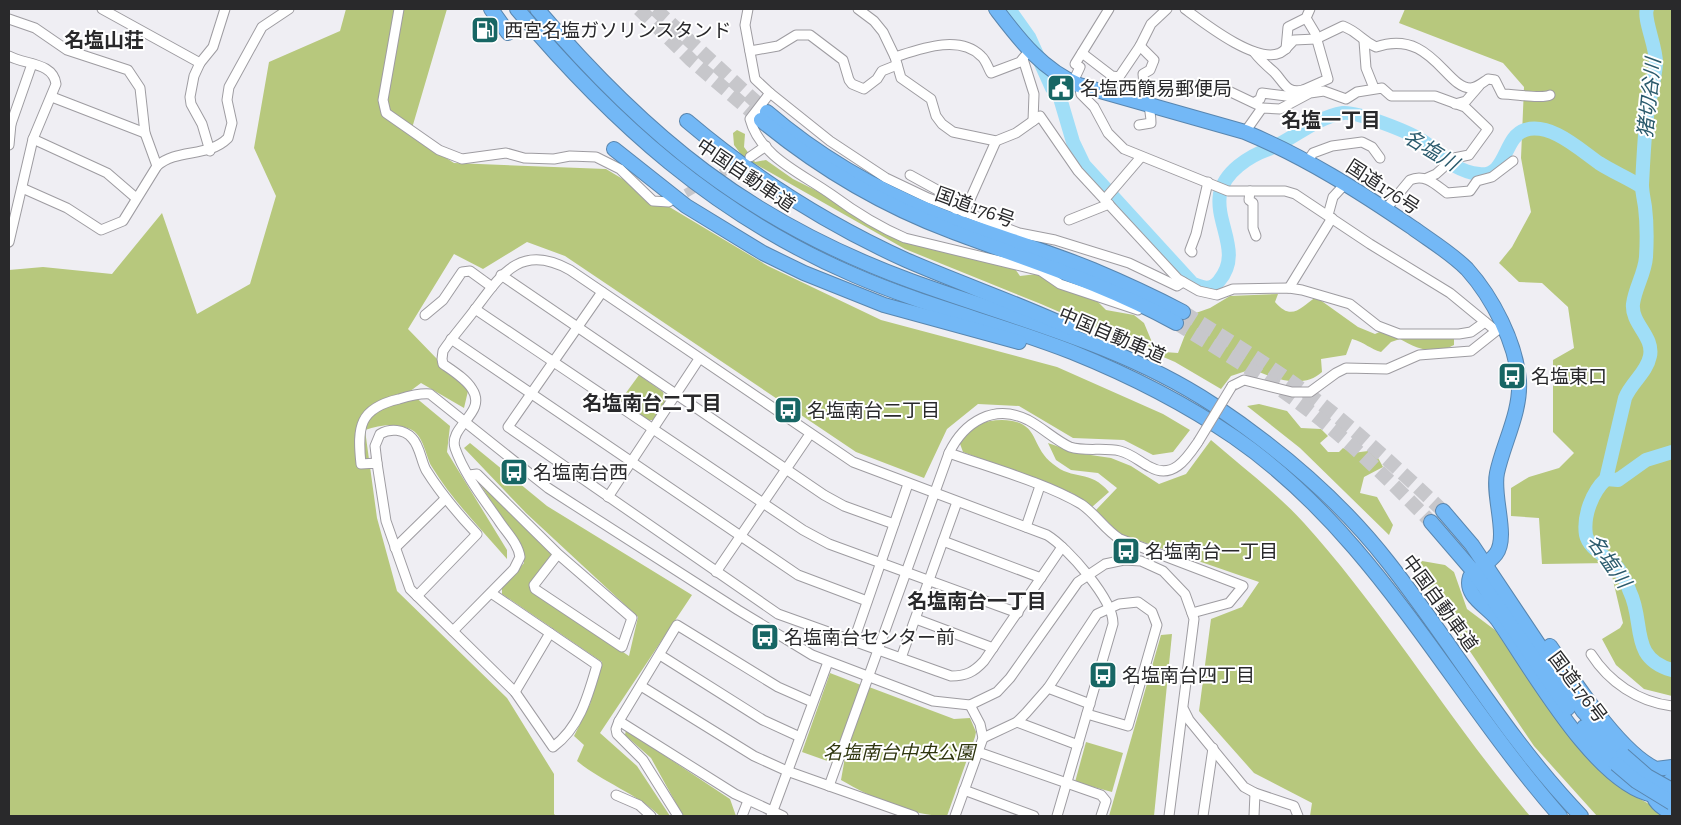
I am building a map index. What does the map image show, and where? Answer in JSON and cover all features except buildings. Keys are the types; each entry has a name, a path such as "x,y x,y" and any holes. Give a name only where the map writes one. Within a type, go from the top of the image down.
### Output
{"highway":[{"path":"491,9 508,33"},
{"name":"中国自動車道","path":"517,9 555,54 619,120 690,181 757,226 854,275 1069,352 1161,392 1237,439 1276,469 1315,505 1373,568 1509,756 1560,816"},
{"name":"中国自動車道","path":"537,9 598,79 666,142 715,180 772,217 862,262 1080,340 1127,359 1207,401 1284,456 1353,521 1418,603 1521,746 1581,816"},
{"name":"国道176号","path":"996,9 1026,55 1076,83 1245,132 1307,162 1385,210 1457,260 1483,289 1517,365 1519,393 1494,485 1501,544 1497,553 1480,568"},
{"name":"国道176号","path":"764,116 837,175 894,207 950,231 1105,288 1177,321"},
{"path":"686,121 732,158 774,187 867,241 915,264 1085,334 1174,378 1207,401"},
{"path":"614,150 686,206 763,252 804,273 893,308 1118,372"},
{"name":"国道176号","path":"1443,511 1564,702 1619,759 1636,781 1672,803"},
{"name":"国道176号","path":"1431,522 1480,568"},
{"path":"1653,795 1642,793 1612,772 1592,752 1562,714 1524,664 1496,619 1474,597 1468,582 1480,568 1505,582 1600,716 1631,750 1656,769 1672,768"},
{"name":"国道176号","path":"1619,759 1672,790"},
{"path":"1672,768 1656,782 1653,788 1653,795 1660,805 1672,813"},
{"path":"1653,795 1672,779"}],"street":[{"path":"102,9 200,62"},
{"path":"210,151 202,124 191,104 190,97 194,76 200,62 213,47 225,9"},
{"path":"22,188 67,208 101,230 122,221 157,166 171,157 210,151 221,145 228,138 232,123 227,100 229,87 262,27 289,9"},
{"path":"400,9 383,100 386,113 439,150 462,160 506,154 524,158 596,157 620,169 653,201 669,202"},
{"path":"748,9 745,25 756,79 770,93 830,141 886,178 960,212 1019,233 1056,240 1129,263 1177,286 1183,282"},
{"path":"858,9 874,21 883,32 896,61 901,78 931,99 936,116 942,124 953,132 996,141 1016,133 1040,116 1078,171 1183,282 1199,291 1217,295 1233,289 1289,288 1350,304 1378,326 1399,334 1459,334 1471,332 1485,322"},
{"path":"828,786 949,452 964,429 986,417 1002,415 1026,420 1070,447 1119,451 1134,456 1151,468 1162,471 1178,466 1198,442 1232,386 1244,380 1292,392 1310,392 1346,368 1387,369 1419,355 1471,351 1499,328 1485,322 1450,293 1295,194 1285,191 1228,191 1142,157 1116,143 1094,107 1081,94 1076,83 1080,67 1075,64 1109,9"},
{"path":"1082,53 1115,77 1119,77 1140,46 1151,24 1167,9"},
{"path":"1185,9 1225,38 1261,55 1270,55 1286,50 1294,40 1316,39 1343,26 1358,32 1364,42 1366,68 1374,88"},
{"path":"1286,50 1288,27 1306,18 1310,9"},
{"path":"1252,50 1276,74 1284,86 1296,92 1317,86 1329,77 1316,39 1306,18"},
{"path":"9,19 35,28 67,50 128,70 140,88 145,133 157,166"},
{"path":"750,51 778,46 796,35 810,35 843,60 849,80 852,84 864,89 877,79 882,71 896,61 942,44 962,47 982,57 991,73 1026,55 1034,94 1033,121"},
{"path":"1364,42 1376,47 1387,43 1400,43 1420,50 1436,60 1458,83 1469,88 1479,86"},
{"path":"1139,125 1152,123 1151,105 1144,86 1143,74 1150,70 1154,60 1140,46"},
{"path":"9,56 49,70 56,78 52,97 33,139 9,242"},
{"path":"9,145 10,125 32,64"},
{"path":"1454,104 1466,101 1488,79 1494,80 1502,94 1524,94 1544,98 1550,95"},
{"path":"1186,86 1216,84 1258,105 1280,110 1310,93 1329,92 1346,99 1357,92 1369,92 1374,88 1382,88 1391,96 1428,95 1471,110 1488,129 1469,155 1454,158 1436,174 1428,178 1410,180 1385,210"},
{"path":"1245,132 1262,93 1294,97 1303,90"},
{"path":"770,93 750,119 755,132 766,146 796,172 885,229 905,238 1041,271 1060,284 1177,321"},
{"path":"52,97 145,133"},
{"path":"33,139 107,173 136,198"},
{"path":"960,212 996,141"},
{"path":"1307,162 1313,152 1332,146 1362,142 1372,147 1380,158"},
{"path":"750,157 766,146"},
{"path":"1069,220 1107,202 1142,157"},
{"path":"1428,178 1447,193 1470,191 1477,181 1492,177 1513,162"},
{"path":"910,174 950,197 960,212"},
{"path":"1192,252 1190,250 1212,184"},
{"path":"1289,288 1330,217 1333,197 1345,184"},
{"path":"1250,191 1249,200 1253,204 1252,228 1256,236"},
{"path":"453,631 519,562 519,551 469,475 454,441 472,414 475,397 472,388 443,364 442,359 451,339 501,275 520,263 542,261 565,268 853,462 1026,527 1053,539 1062,547 1086,575 1109,608 1113,620 1113,628 1057,816"},
{"path":"425,316 443,300 462,272 470,271 492,287"},
{"path":"501,275 785,470 844,506 894,524"},
{"path":"602,292 508,427 778,614 951,676 962,676 974,672 993,648 1062,547"},
{"path":"475,309 762,504 828,544 1018,613"},
{"path":"451,339 798,575 867,602"},
{"path":"608,496 699,359"},
{"path":"378,463 361,464 358,432 370,411 384,402 430,394 548,488 738,610 828,662 933,702 970,705 989,697 1006,684 1073,588 1086,575 1105,564 1124,560 1154,566 1171,577 1179,585 1185,594 1192,613 1194,626 1170,816"},
{"path":"417,596 477,534 445,499 426,469 416,444 406,433 394,430 380,434 375,446 386,521 410,589 417,596 453,631 515,692 553,747 567,736 586,703 597,665 491,593"},
{"path":"716,572 810,434"},
{"path":"949,452 1066,496 1084,507 1109,532 1120,539 1243,586 1229,603 1192,613"},
{"path":"469,475 477,474 558,554 632,618 622,647 535,589 534,585 558,554"},
{"path":"854,640 908,484"},
{"path":"1026,527 1040,486"},
{"path":"395,548 445,499"},
{"path":"901,658 957,502"},
{"path":"943,541 1042,578"},
{"path":"983,738 1017,722 1048,688 1090,621 1097,614 1109,608 1138,602 1152,612 1156,620 1157,631 1128,726 1087,714"},
{"path":"916,619 993,648"},
{"path":"678,816 643,760 617,734 616,729 619,721 678,626 778,686 812,702"},
{"path":"515,692 550,633"},
{"path":"1591,654 1603,672 1638,697 1661,705 1672,706"},
{"path":"660,655 764,720 800,736"},
{"path":"772,814 828,662"},
{"path":"641,686 754,756 787,771 913,816"},
{"path":"1048,688 1090,704"},
{"path":"955,816 983,738 980,724 970,705"},
{"path":"1184,710 1189,720 1244,787 1255,793 1294,806 1298,816"},
{"path":"619,721 772,814 783,816"},
{"path":"1017,722 1078,744"},
{"path":"1203,816 1213,748"},
{"path":"978,752 1101,795 1106,801 1101,816"},
{"path":"964,790 1034,816"},
{"path":"1254,816 1255,793"},
{"path":"616,795 640,806 651,816"},
{"path":"742,816 748,800"}],"green space":[{"path":"346,9 447,9 410,135 454,163 606,169 768,266 881,320 1057,367 1163,414 1190,430 1173,452 1153,455 1124,440 1073,438 1019,406 978,404 947,429 924,478 856,452 565,256 527,242 483,269 454,254 408,329 468,391 464,408 421,383 409,392 450,426 447,452 507,550 507,559 449,492 432,467 424,446 415,432 404,427 387,425 365,430 377,518 397,591 507,698 554,774 554,814 556,816 9,816 9,270 43,267 112,274 162,213 197,314 250,284 276,196 254,148 269,62 340,31"},
{"path":"1405,9 1672,9 1672,696 1644,689 1616,665 1602,639 1620,628 1623,623 1609,563 1542,564 1539,518 1511,516 1511,488 1529,477 1559,468 1574,453 1553,432 1553,360 1574,348 1568,307 1542,283 1519,282 1499,263 1512,247 1531,212 1521,158 1524,87 1503,63 1399,23"},
{"path":"737,130 745,134 744,147 755,162 766,160 793,179 825,195 894,238 1013,266 1020,276 1037,274 1074,293 1098,302 1106,310 1134,315 1144,323 1154,347 1164,352 1178,353 1193,314 1210,308 1230,296 1278,294 1275,302 1286,311 1296,311 1316,297 1358,327 1375,334 1388,328 1404,336 1454,336 1454,345 1433,351 1413,346 1400,339 1391,342 1381,352 1352,339 1346,355 1321,359 1322,372 1314,377 1306,380 1287,381 1252,369 1231,376 1221,389 1175,362 1041,304 905,249 743,157 734,145 733,133"},
{"path":"639,375 663,392 666,403 653,420 648,420 620,401"},
{"path":"1259,404 1287,411 1301,428 1321,429 1328,436 1320,443 1328,452 1339,452 1343,448 1353,453 1368,451 1377,456 1383,467 1364,477 1360,493 1377,497 1393,525 1389,535 1300,448 1247,406"},
{"path":"989,421 1014,421 1029,430 1040,450 1060,469 1095,480 1109,492 1092,507 1072,493 963,452 959,441 967,431"},
{"path":"1211,440 1282,501 1334,558 1391,631 1473,744 1530,816 1310,816 1312,803 1254,773 1199,711 1211,619 1242,607 1259,582 1120,534 1096,510 1117,488 1098,473 1071,470 1056,460 1048,443 1077,453 1111,458 1131,466 1159,484 1186,474"},
{"path":"470,443 547,506 692,595 600,733 637,766 670,816 660,816 651,808 577,761 584,745 574,736 590,704 602,662 502,594 502,588 524,563 524,552 480,484 552,554 529,584 534,593 629,656 638,617 526,513 464,448"},
{"path":"1422,561 1445,565 1454,572 1467,609 1495,630 1563,727 1620,788 1671,816 1597,816 1534,746 1415,570"},
{"path":"1172,634 1154,816 1109,816 1161,635"},
{"path":"830,673 861,685 833,763 802,752"},
{"name":"名塩南台中央公園","path":"869,687 954,719 970,718 976,732 975,737 947,816 920,813 892,805 841,780 847,746"},
{"path":"626,730 730,799 736,816 683,816 651,758 625,735"},
{"path":"1086,742 1123,753 1112,792 1075,782"}],"waterway":[{"name":"名塩川","path":"1009,9 1029,37 1052,88 1060,98 1073,142 1084,165 1192,283 1203,287 1213,286 1219,281 1226,270 1229,260 1229,249 1221,216 1220,194 1222,186 1232,172 1253,156 1278,145 1313,124 1343,113 1359,115 1406,132 1421,140 1453,165 1479,174 1488,174 1495,170 1512,140 1518,134 1525,130 1545,130 1555,133 1599,163 1642,187"},
{"name":"名塩川","path":"1647,9 1646,14 1656,64 1647,117 1642,188 1645,207 1646,257 1633,304 1633,311 1649,342 1650,356 1646,367 1625,398 1606,479 1593,497 1587,512 1585,528 1591,545 1618,568 1625,580 1634,604 1640,638 1649,657 1658,664 1672,670"},
{"path":"1606,479 1618,480 1646,460 1672,452"}],"tunnel":[{"path":"639,9 691,60 761,120"},
{"path":"655,9 767,112"},
{"path":"674,200 743,161"},
{"path":"1183,312 1258,359 1312,396 1373,447 1443,511"},
{"path":"1176,323 1265,379 1316,416 1361,454 1431,522"}],"place":[{"name":"西宮名塩ガソリンスタンド","path":"485,30"},
{"name":"名塩西簡易郵便局","path":"1061,88"},
{"name":"名塩東口","path":"1512,376"},
{"name":"名塩南台二丁目","path":"788,410"},
{"name":"名塩南台西","path":"514,472"},
{"name":"名塩南台一丁目","path":"1126,551"},
{"name":"名塩南台センター前","path":"765,637"},
{"name":"名塩南台四丁目","path":"1103,675"}],"district":[{"name":"名塩山荘","path":"104,40"},
{"name":"名塩一丁目","path":"1331,120"},
{"name":"名塩南台二丁目","path":"652,403"},
{"name":"名塩南台一丁目","path":"977,601"}],"water label":[{"name":"猪切谷川","path":"1649,98"}]}
